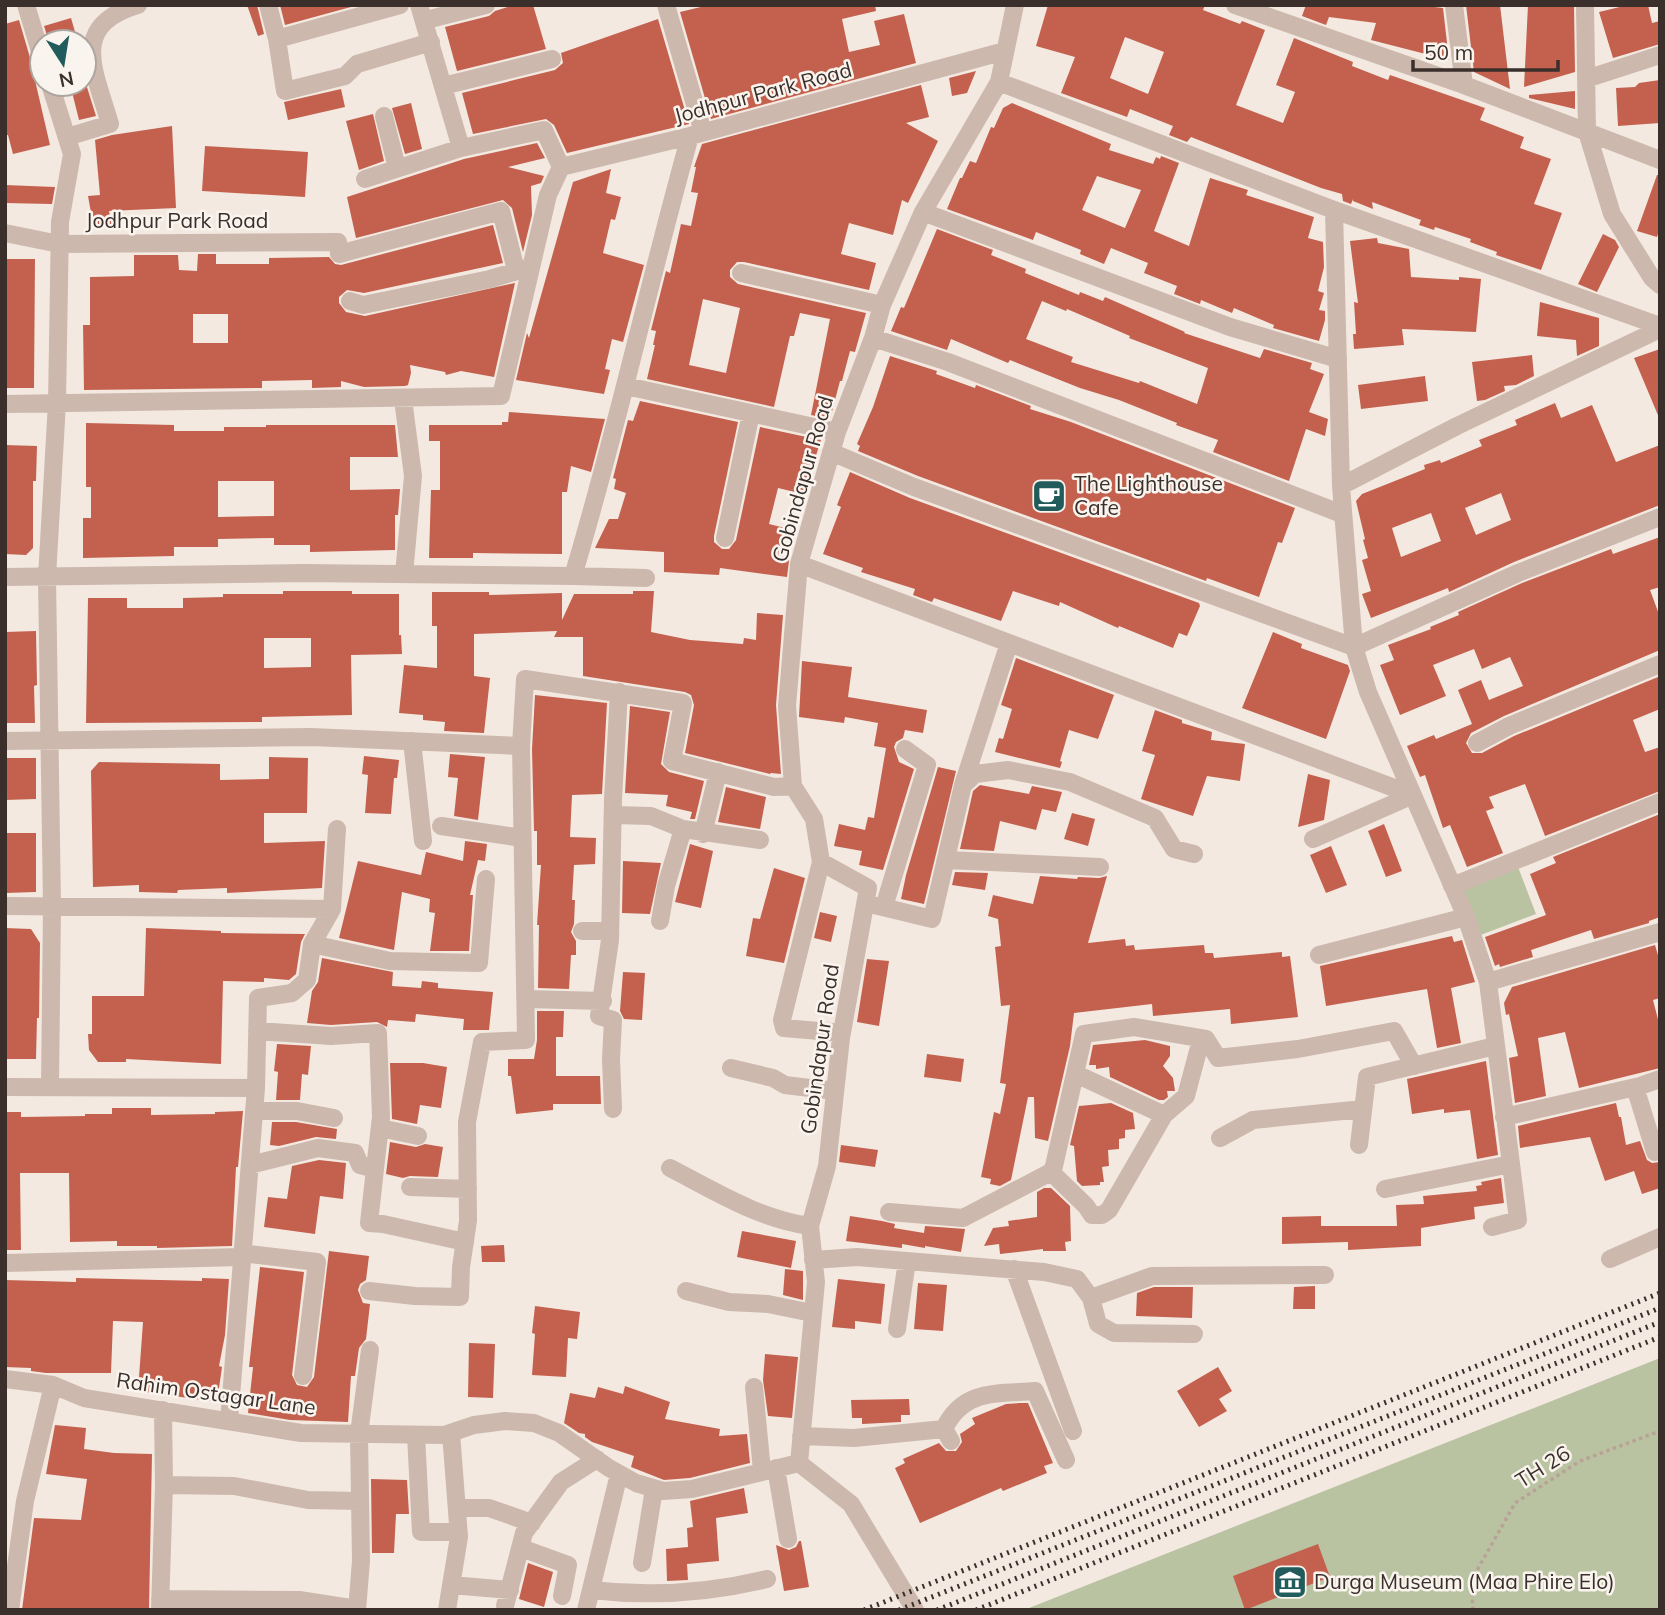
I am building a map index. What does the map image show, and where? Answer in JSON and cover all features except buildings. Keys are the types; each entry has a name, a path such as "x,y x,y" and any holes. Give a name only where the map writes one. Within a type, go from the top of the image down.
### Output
{"street":[{"path":"26,5 33,28"},
{"path":"67,137 110,124 95,73 91,48 99,26 116,9 138,5"},
{"path":"268,5 277,39 285,91 345,76 357,64 432,42"},
{"path":"277,39 400,5"},
{"path":"461,148 423,13 486,5"},
{"name":"Gobindapur Road","path":"821,862 814,819 793,786 787,706 799,564 837,432 883,305 923,212 999,82 1015,5"},
{"path":"1235,5 1464,85 1660,160"},
{"path":"1454,5 1464,85"},
{"path":"1585,5 1587,132 1612,214 1652,278 1660,285"},
{"path":"573,576 626,386 657,255 697,134 670,6"},
{"name":"Jodhpur Park Road","path":"561,167 697,134 1005,51"},
{"path":"1586,79 1660,55"},
{"path":"443,86 552,58"},
{"path":"999,82 1334,210 1660,328"},
{"path":"50,1087 52,906 47,577 57,403 60,222 72,154 54,98"},
{"path":"384,116 397,168"},
{"path":"5,404 501,396 523,269 548,195 561,167 544,130 461,148 365,179"},
{"path":"1334,210 1342,514 1354,647 1368,692 1466,917 1488,982 1518,1220 1492,1227"},
{"name":"Jodhpur Park Road","path":"5,233 59,244 338,242 339,254 501,211 523,269"},
{"path":"923,212 1230,327 1338,359"},
{"path":"350,301 363,305 523,269"},
{"path":"741,273 883,305"},
{"path":"1341,486 1457,426 1660,328"},
{"path":"873,338 948,362 1342,514"},
{"path":"626,386 837,432"},
{"path":"403,399 414,476 404,574"},
{"path":"725,538 751,413"},
{"path":"831,452 914,487 1354,647 1518,573 1660,517"},
{"path":"799,564 1413,794"},
{"path":"5,577 303,573 646,578"},
{"path":"842,1033 784,1028 782,1020 821,862 869,888 866,903 932,919 962,785 1009,643"},
{"path":"1477,743 1509,726 1660,664"},
{"path":"369,1291 460,1297 461,1267 468,1221 467,1122 482,1042 526,1040 521,746 525,679 683,703 672,761 774,787 793,786"},
{"path":"613,1109 613,1020 600,1016 610,931 619,692"},
{"path":"5,741 311,737 521,746"},
{"path":"412,741 423,841"},
{"path":"884,907 927,765 905,750"},
{"path":"962,785 975,775 1008,770 1070,782 1156,818 1174,849 1194,855"},
{"path":"703,834 718,772"},
{"path":"1312,839 1413,794"},
{"path":"1452,887 1660,802"},
{"path":"613,815 651,816 703,834 761,841"},
{"path":"441,826 522,838"},
{"path":"229,1421 256,1088 258,998 292,993 307,979 312,944 332,909 337,829"},
{"path":"660,921 666,886 683,829"},
{"path":"946,860 1100,867"},
{"path":"312,944 390,961 479,963 486,879"},
{"name":"Gobindapur Road","path":"799,1463 816,1282 810,1226 827,1166 842,1033 866,903"},
{"path":"5,906 332,909"},
{"path":"1319,955 1466,917"},
{"path":"582,931 610,931"},
{"path":"1488,982 1660,932"},
{"path":"525,999 603,1001"},
{"path":"888,1212 963,1218 1051,1172 1084,1034 1133,1027 1206,1039 1218,1058 1298,1049 1394,1031 1414,1066"},
{"path":"257,1031 331,1036 378,1033 380,1128 369,1223 465,1242"},
{"path":"1051,1172 1092,1215 1102,1215 1109,1210 1164,1115 1186,1096 1198,1051 1206,1039"},
{"path":"1359,1145 1367,1077 1494,1046"},
{"path":"730,1068 773,1078 785,1084 835,1091"},
{"path":"1076,1074 1164,1115"},
{"path":"1504,1117 1660,1079"},
{"path":"5,1087 256,1088"},
{"path":"1634,1087 1655,1152 1660,1150"},
{"path":"1220,1138 1253,1120 1363,1109"},
{"path":"254,1111 297,1111 334,1118"},
{"path":"380,1128 418,1136"},
{"path":"250,1165 318,1148 355,1153 360,1165 374,1169"},
{"path":"1385,1189 1511,1164"},
{"path":"670,1168 751,1210 791,1224 810,1226"},
{"path":"410,1187 468,1189"},
{"path":"1610,1259 1660,1237"},
{"path":"5,1263 242,1255 317,1262 303,1377"},
{"path":"814,1260 857,1257 1044,1272 1077,1279 1091,1298 1098,1324 1114,1333 1194,1334"},
{"path":"897,1329 908,1261"},
{"path":"1014,1269 1073,1431"},
{"path":"1091,1298 1152,1276 1325,1275"},
{"path":"686,1291 729,1302 768,1304 812,1313"},
{"path":"163,1410 164,1485 160,1604 299,1601 357,1609 361,1561 359,1434 370,1350"},
{"name":"Rahim Ostagar Lane","path":"5,1379 53,1385 84,1398 302,1433 444,1435 474,1425 506,1421 534,1423 559,1433 636,1483 663,1491 692,1489 799,1463"},
{"path":"10,1610 25,1501 53,1385"},
{"path":"754,1387 769,1470 788,1539"},
{"path":"801,1436 854,1438 947,1435 951,1414 977,1395 1035,1391 1066,1460"},
{"path":"447,1610 458,1532 451,1433"},
{"path":"416,1435 421,1532 458,1532"},
{"path":"451,1585 507,1598 524,1533 561,1482 597,1459"},
{"path":"799,1463 851,1504 915,1610"},
{"path":"586,1610 620,1474"},
{"path":"164,1485 234,1486 308,1500 360,1501"},
{"path":"642,1563 654,1489"},
{"path":"457,1508 489,1508 532,1523"},
{"path":"521,1548 568,1565 562,1596"},
{"path":"591,1590 627,1594 671,1594 730,1588 767,1579"}],"path":[{"name":"TH 26","path":"1474,1610 1471,1581 1515,1503 1580,1461 1660,1431"}],"green space":[{"path":"1518,867 1536,914 1478,936 1460,889"},
{"path":"1660,1358 1660,1610 1024,1610"}],"railway":[{"path":"864,1610 1660,1293"},
{"path":"899,1610 1660,1308"},
{"path":"937,1610 1660,1322"},
{"path":"976,1610 1660,1337"}],"place":[{"name":"The Lighthouse Cafe","path":"1049,496"},
{"name":"Durga Museum (Maa Phire Elo)","path":"1290,1582"}]}
